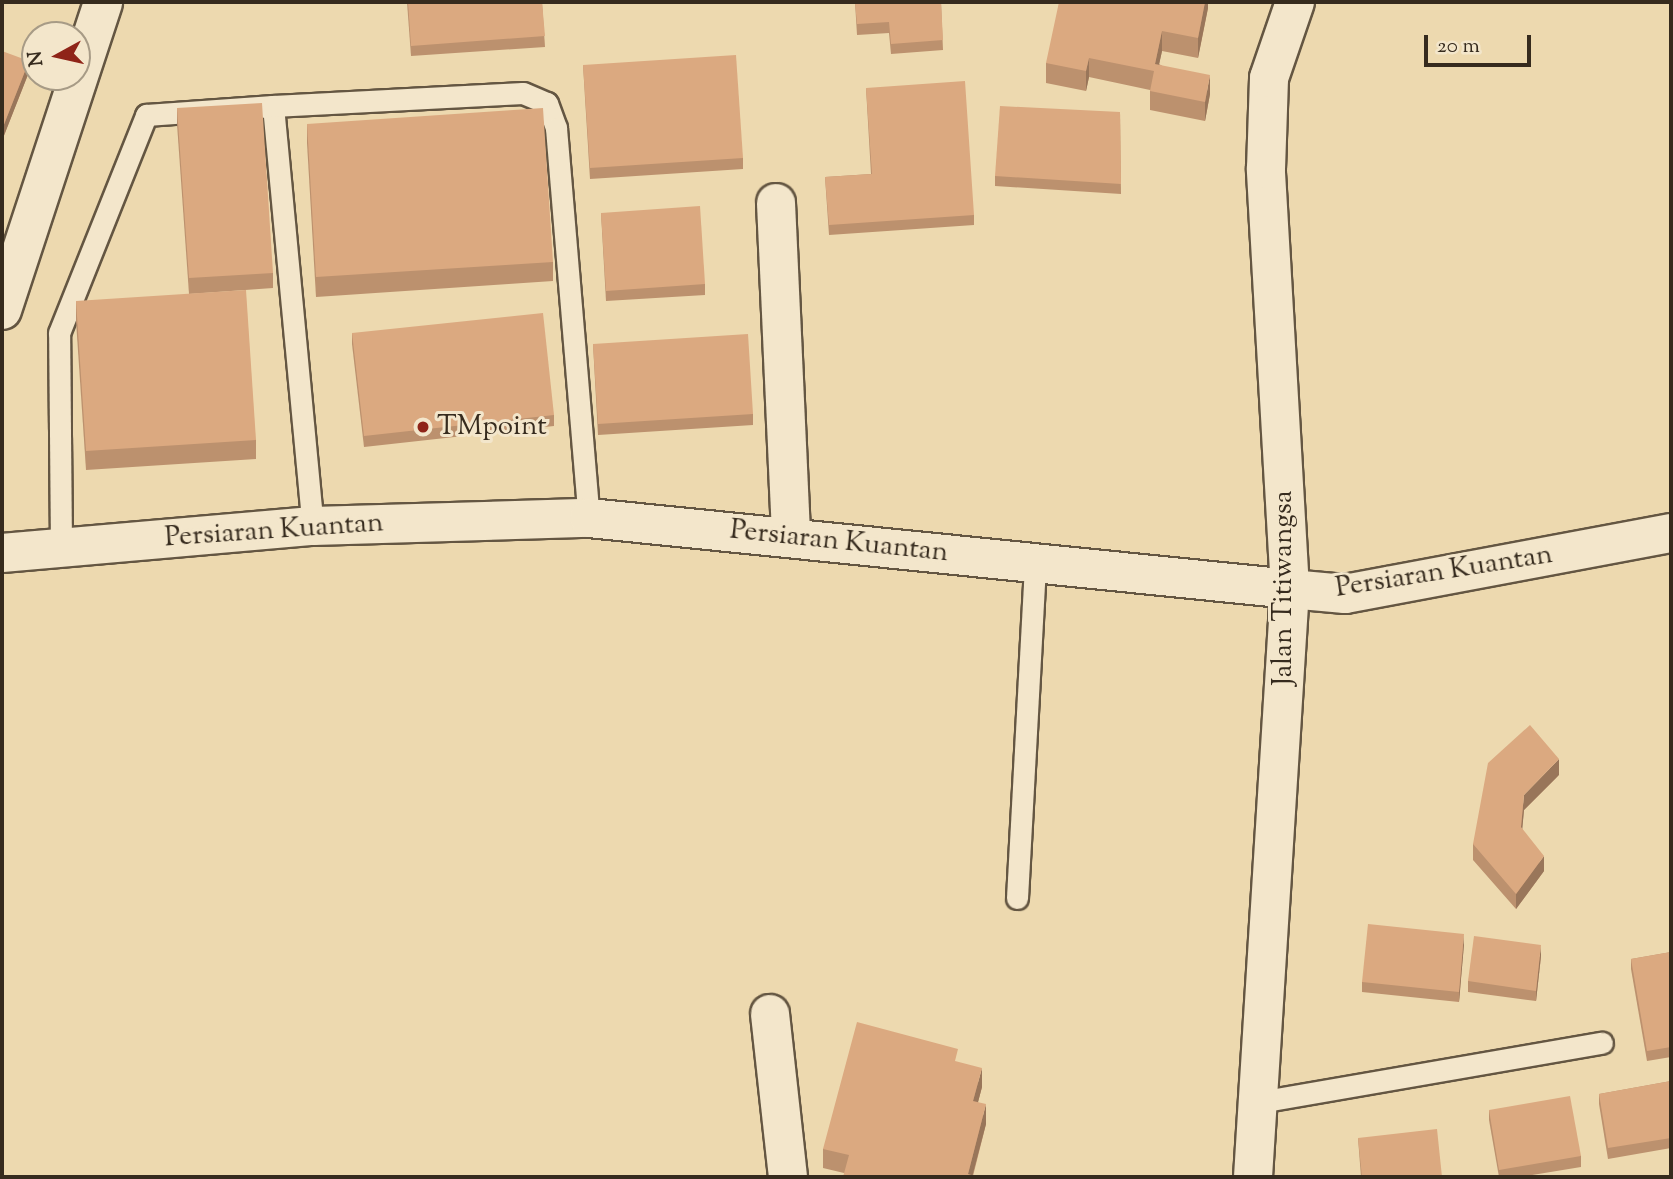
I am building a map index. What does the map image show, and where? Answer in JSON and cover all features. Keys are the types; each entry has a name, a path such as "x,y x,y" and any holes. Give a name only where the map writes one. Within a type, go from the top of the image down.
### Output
{"street":[{"path":"2,310 103,2"},
{"name":"Jalan Titiwangsa","path":"1253,1177 1253,1103 1290,589 1266,169 1269,78 1295,2"},
{"path":"776,203 791,537"},
{"name":"Persiaran Kuantan","path":"2,553 313,526 589,518 1345,594 1671,533"},
{"path":"770,1014 788,1177"}],"lane":[{"path":"61,547 59,333 146,116 273,106 523,93 547,103 556,128 589,518"},
{"path":"273,106 313,526"},
{"path":"1017,898 1035,562"},
{"path":"1253,1103 1602,1043"}],"building":[{"path":"408,2 542,2 545,36 411,46"},
{"path":"855,2 941,2 943,40 891,44 889,22 857,24"},
{"path":"1059,2 1205,2 1198,38 1162,31 1155,64 1210,75 1205,102 1150,91 1154,71 1089,58 1086,71 1046,63"},
{"path":"2,51 21,58 21,81 2,127"},
{"path":"736,55 743,158 590,168 583,65"},
{"path":"965,81 974,215 829,225 825,177 872,174 866,88"},
{"path":"262,103 273,273 189,278 177,108"},
{"path":"1000,106 1120,112 1121,184 995,176"},
{"path":"543,108 553,262 316,277 307,124"},
{"path":"700,206 705,284 606,291 601,213"},
{"path":"246,290 256,440 86,451 76,301"},
{"path":"543,313 554,415 364,436 352,333"},
{"path":"748,334 753,414 598,424 593,344"},
{"path":"1530,725 1559,759 1524,795 1521,827 1544,856 1516,894 1473,844 1488,763"},
{"path":"1368,924 1464,934 1459,992 1362,982"},
{"path":"1474,936 1541,945 1536,991 1468,981"},
{"path":"1671,952 1671,1047 1647,1051 1631,959"},
{"path":"857,1022 958,1049 955,1061 982,1068 973,1101 986,1104 968,1174 978,1177 843,1177 849,1155 823,1149"},
{"path":"1671,1081 1671,1138 1608,1148 1599,1094"},
{"path":"1570,1096 1581,1156 1499,1170 1489,1110"},
{"path":"1437,1129 1442,1177 1362,1177 1358,1138"}],"place":[{"name":"TMpoint","path":"423,427"}]}
